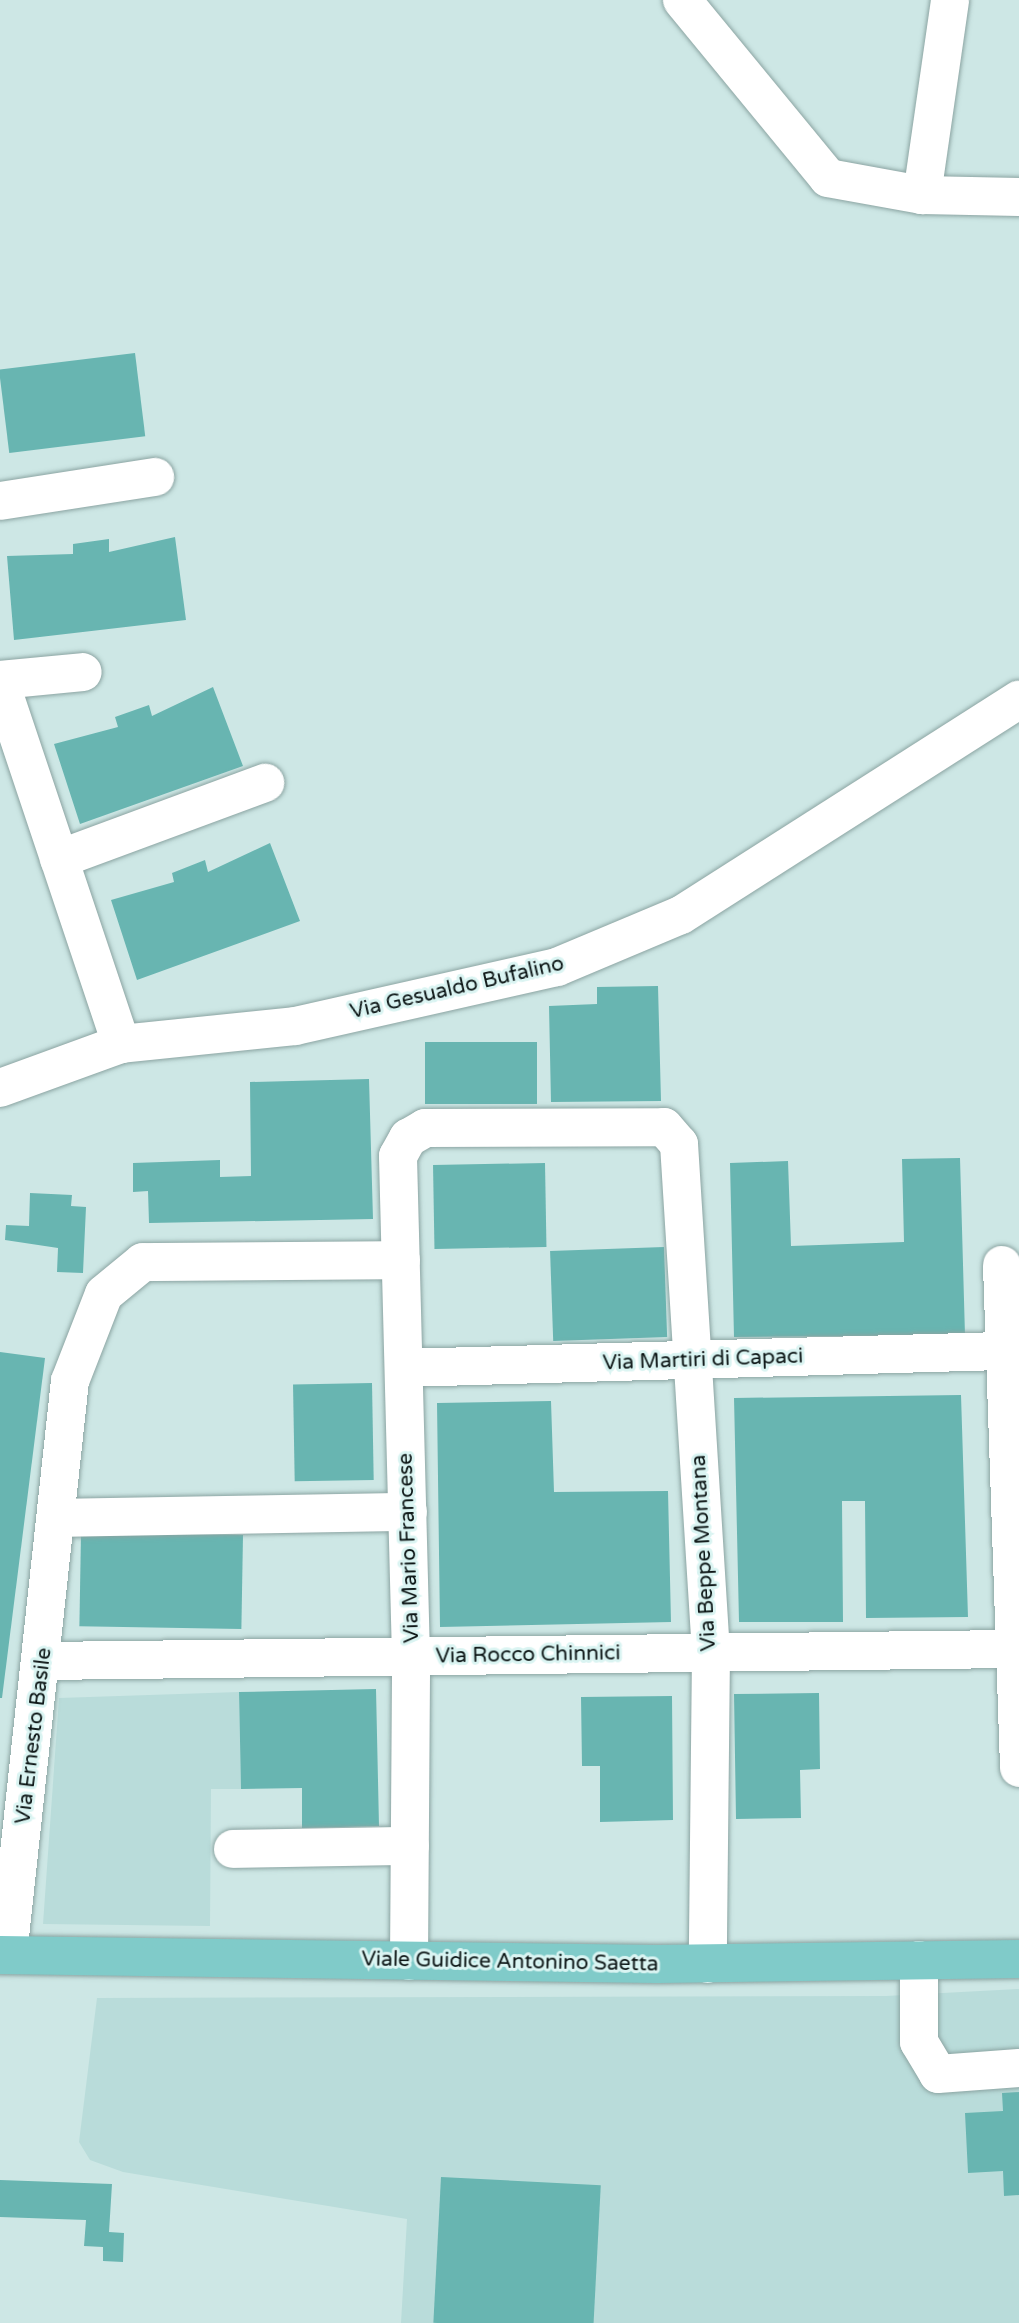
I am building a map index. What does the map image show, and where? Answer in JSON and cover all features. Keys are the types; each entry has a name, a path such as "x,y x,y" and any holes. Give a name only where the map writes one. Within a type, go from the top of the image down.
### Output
{"main road":[{"name":"Viale Guidice Antonino Saetta","path":"4,1955 708,1964 1019,1959"}],"street":[{"path":"682,0 828,178 922,195 1019,197"},
{"path":"922,195 950,0"},
{"path":"0,501 155,477"},
{"path":"83,672 0,681 121,1044"},
{"name":"Via Gesualdo Bufalino","path":"0,1088 121,1044 295,1026 557,967 681,915 1019,700"},
{"path":"59,859 265,783"},
{"name":"Via Mario Francese","path":"409,1961 411,1657 398,1156 408,1138 425,1128 664,1127 679,1144"},
{"name":"Via Beppe Montana","path":"679,1144 711,1652 708,1964"},
{"name":"Via Ernesto Basile","path":"4,1955 43,1661 70,1381 104,1294 142,1262 401,1260"},
{"path":"1002,1265 1001,1350 1019,1769"},
{"name":"Via Martiri di Capaci","path":"404,1368 1001,1350"},
{"path":"57,1518 408,1512"},
{"name":"Via Rocco Chinnici","path":"43,1661 1012,1648"},
{"path":"233,1849 410,1846"},
{"path":"919,1960 919,2042 938,2074 1019,2068"}],"shaded area":[{"path":"239,1692 241,1789 211,1789 210,1926 43,1924 59,1698"},
{"path":"1019,1989 1019,2323 401,2323 407,2219 123,2172 90,2160 79,2142 97,1998 886,1996"}],"building":[{"path":"135,353 145,436 9,453 0,370"},
{"path":"175,537 186,620 14,640 7,556 73,554 73,544 109,539 109,552"},
{"path":"213,687 243,766 80,824 54,744 118,727 115,717 149,705 152,716"},
{"path":"270,843 300,921 137,980 111,900 174,882 172,873 205,860 208,872"},
{"path":"658,986 661,1101 551,1102 549,1006 597,1004 597,987"},
{"path":"425,1042 537,1042 537,1104 425,1104"},
{"path":"369,1079 373,1219 149,1223 148,1191 133,1192 133,1163 220,1160 220,1177 251,1176 250,1082"},
{"path":"960,1158 965,1335 734,1337 730,1163 788,1161 791,1246 904,1242 902,1159"},
{"path":"545,1163 546,1247 434,1249 433,1165"},
{"path":"30,1193 72,1195 71,1206 86,1207 83,1273 57,1272 58,1248 5,1240 6,1225 29,1226"},
{"path":"664,1247 667,1337 553,1341 550,1251"},
{"path":"0,1352 45,1358 2,1698 0,1698"},
{"path":"372,1383 374,1480 295,1481 293,1384"},
{"path":"961,1395 968,1617 866,1618 865,1501 842,1501 843,1622 739,1622 734,1398"},
{"path":"551,1401 554,1492 668,1491 671,1622 440,1627 437,1403"},
{"path":"81,1532 243,1535 241,1629 79,1626"},
{"path":"376,1689 379,1826 302,1828 302,1788 241,1789 239,1692"},
{"path":"819,1693 820,1769 800,1770 801,1818 736,1819 734,1694"},
{"path":"672,1696 673,1820 600,1822 600,1766 582,1766 581,1697"},
{"path":"1019,2092 1019,2195 1004,2196 1003,2171 968,2173 965,2113 1003,2111 1002,2093"},
{"path":"441,2177 601,2185 594,2323 433,2323"},
{"path":"0,2180 112,2184 109,2232 124,2233 123,2262 103,2261 103,2247 84,2246 86,2220 0,2217"}]}
